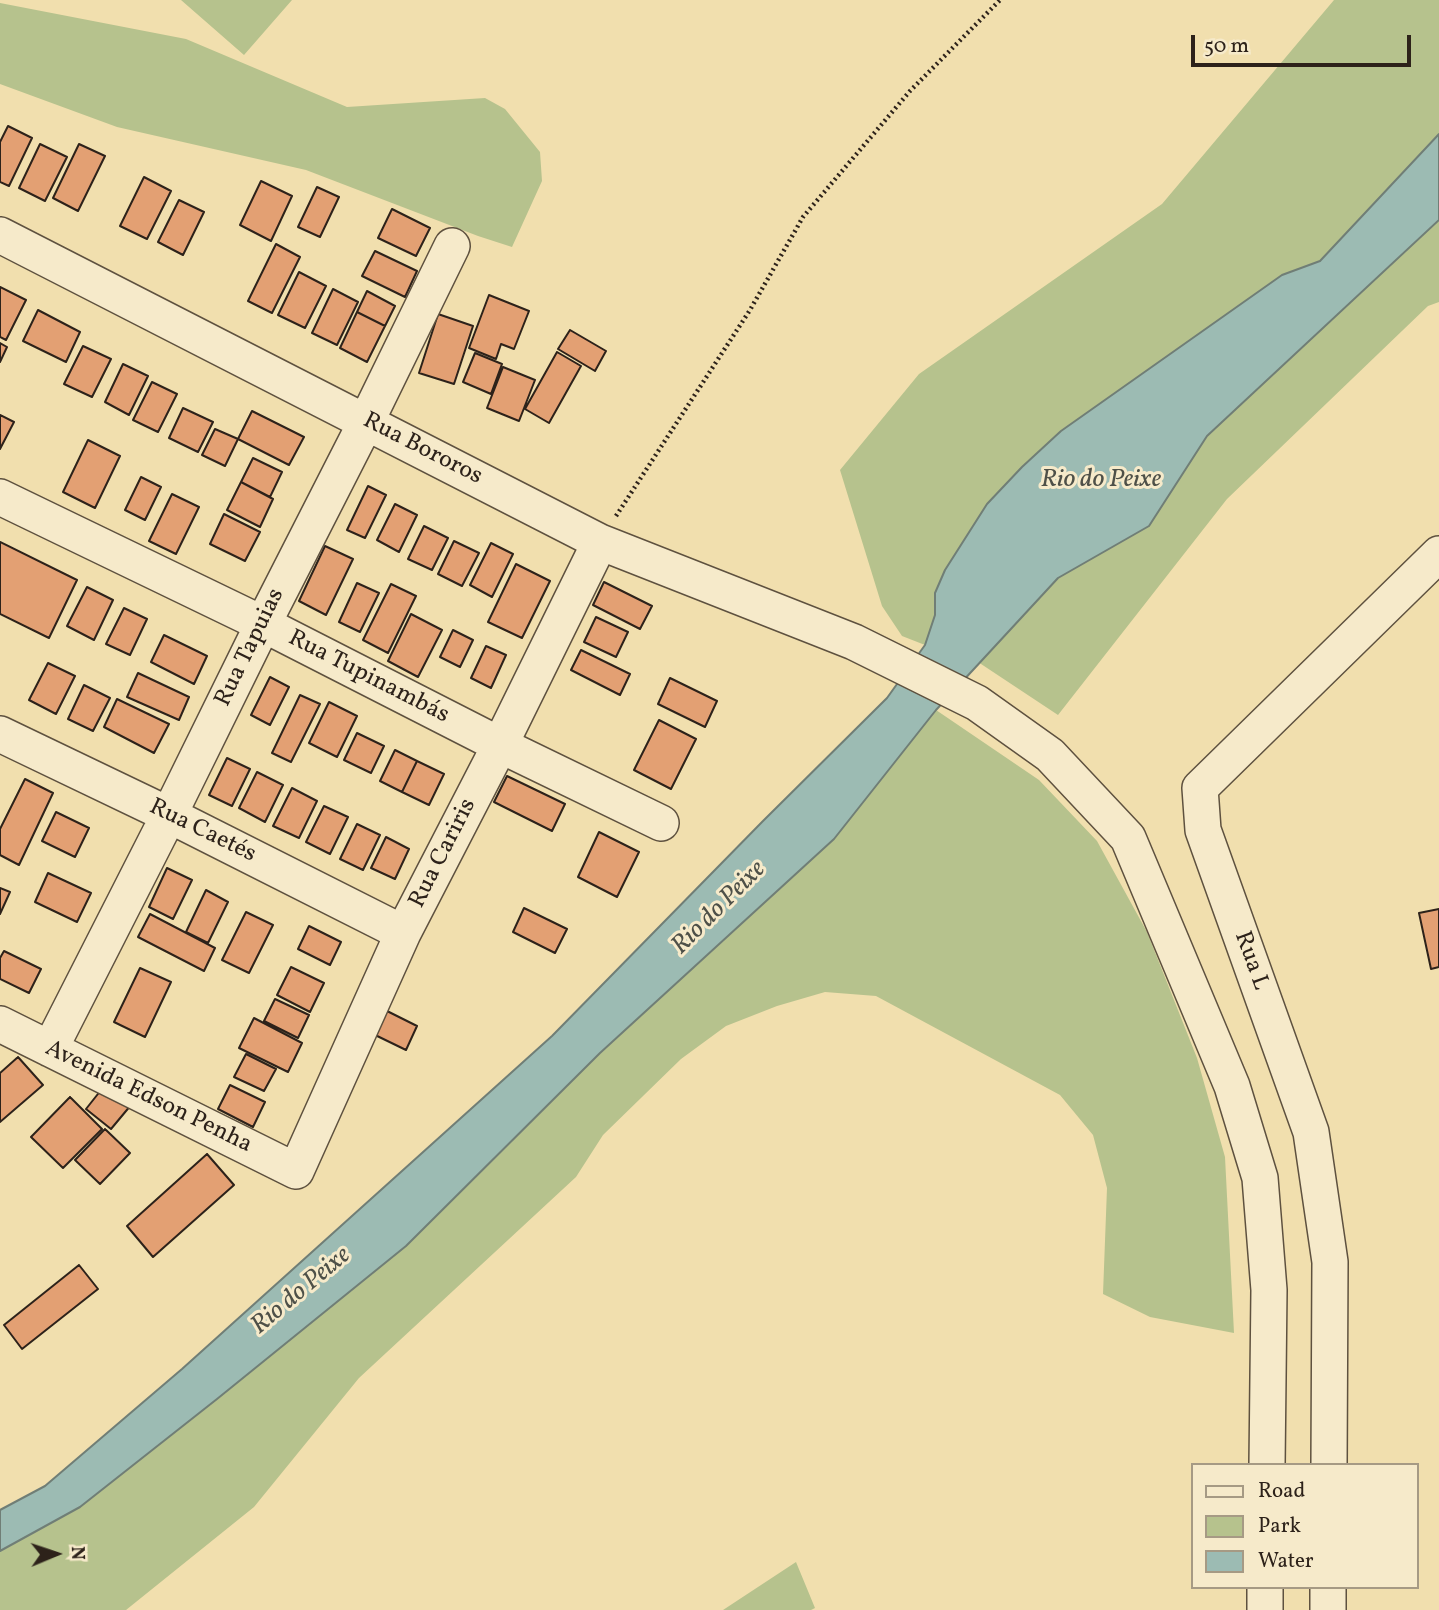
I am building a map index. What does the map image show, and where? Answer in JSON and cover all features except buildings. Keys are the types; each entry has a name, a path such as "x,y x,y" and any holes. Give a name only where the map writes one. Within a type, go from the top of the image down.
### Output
{"street":[{"name":"Rua Bororos","path":"0,235 600,542 854,642 977,703 1051,755 1128,838 1232,1086 1259,1178 1269,1290 1266,1463"},
{"name":"Rua Tapuias","path":"50,1049 169,816 452,246"},
{"name":"Rua Tupinambás","path":"0,497 263,624 500,746 661,823"},
{"name":"Rua Cariris","path":"296,1171 403,933 500,746 600,542"},
{"name":"Rua L","path":"1329,1463 1330,1262 1311,1132 1203,830 1200,788 1439,554"},
{"name":"Rua Caetés","path":"0,734 403,933"},
{"name":"Avenida Edson Penha","path":"0,1024 296,1171"},
{"path":"1265,1589 1265,1610"},
{"path":"1328,1589 1328,1610"}],"path":[{"path":"600,542 750,310 803,217 910,91 1000,0"}],"green space":[{"path":"181,0 292,0 244,55"},
{"path":"1334,0 1439,0 1439,134 1320,261 1282,275 1061,431 1022,467 987,504 935,593 935,615 925,645 902,636 882,606 840,470 919,374 1162,204"},
{"path":"0,3 186,39 347,107 485,98 505,109 540,152 542,181 512,247 306,170 117,127 0,84"},
{"path":"1439,220 1439,302 1428,306 1227,499 1058,715 978,662 1058,578 1149,526 1207,436"},
{"path":"936,710 1039,780 1097,841 1147,932 1197,1058 1225,1157 1234,1333 1150,1317 1103,1294 1107,1188 1093,1135 1060,1095 876,996 825,992 777,1006 726,1026 681,1059 603,1135 576,1177 359,1378 254,1507 126,1610 0,1610 0,1551 80,1507 406,1246 600,1053 834,839"},
{"path":"796,1562 815,1608 723,1610"}],"water":[{"name":"Rio do Peixe","path":"1439,134 1439,220 1207,436 1149,526 1058,578 936,710 834,839 600,1053 406,1246 80,1507 0,1551 0,1510 45,1486 182,1369 552,1036 887,698 925,645 935,615 935,593 945,570 987,504 1022,467 1061,431 1282,275 1320,261"}]}
